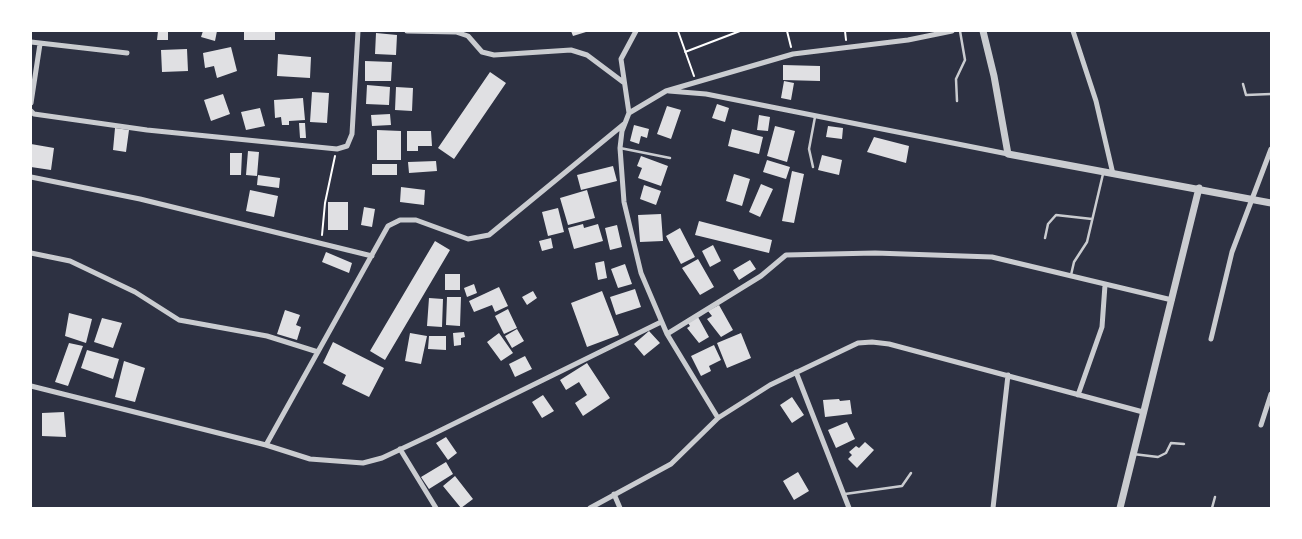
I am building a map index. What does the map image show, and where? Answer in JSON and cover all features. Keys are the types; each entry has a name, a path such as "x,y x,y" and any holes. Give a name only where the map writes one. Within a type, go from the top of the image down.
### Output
{"street":[{"path":"31,111 34,114 147,130 337,149 347,146 352,134 358,31"},
{"path":"406,31 456,32 468,36 482,52 494,55 571,50 587,55 623,82"},
{"path":"636,31 621,59 629,113 620,148 624,202 641,273 661,322 718,418"},
{"path":"629,113 666,91 793,54 908,40 952,31"},
{"path":"983,31 1008,154"},
{"path":"1074,31 1096,101 1112,174"},
{"path":"31,42 127,53"},
{"path":"31,102 40,44"},
{"path":"666,91 706,94 1008,154 1199,188 1271,203"},
{"path":"266,445 388,226 400,220 416,220 468,239 489,236 625,123"},
{"path":"1211,339 1232,252 1271,149"},
{"path":"31,177 140,199 372,256"},
{"path":"1120,508 1199,188"},
{"path":"31,253 70,262 135,292 179,320 267,336 318,352"},
{"path":"667,334 761,276 786,256 875,253 992,257 1172,300"},
{"path":"1078,395 1102,327 1105,285"},
{"path":"31,386 266,445 310,459 363,463 382,458 661,322"},
{"path":"590,508 671,464 718,418 770,385 858,343 872,342 1008,375 1143,412"},
{"path":"796,372 849,508"},
{"path":"993,508 1008,375"},
{"path":"1261,424 1271,394"},
{"path":"400,449 436,508"},
{"path":"614,494 620,508"}],"lane":[{"path":"957,101 956,79 965,60 960,31"},
{"path":"1243,84 1246,95 1271,94"},
{"path":"813,167 810,149 815,116"},
{"path":"620,148 670,158"},
{"path":"1071,276 1074,262 1087,242 1103,172"},
{"path":"1045,238 1048,224 1056,215 1092,220"},
{"path":"1132,454 1158,457 1166,453 1171,443 1184,444"},
{"path":"845,494 902,486 911,473"},
{"path":"1212,508 1214,498"}],"path":[{"path":"678,31 696,82"},
{"path":"684,52 740,31"},
{"path":"788,31 793,54"},
{"path":"322,243 325,202 337,149"}],"building":[{"path":"158,31 168,31 168,40 157,40"},
{"path":"203,31 217,31 215,41 201,37"},
{"path":"244,31 275,31 275,40 244,40"},
{"path":"571,31 586,31 586,32 573,36"},
{"path":"376,33 397,35 396,55 375,54"},
{"path":"231,47 237,71 217,78 214,66 205,68 203,53"},
{"path":"187,49 188,71 162,72 161,50"},
{"path":"278,54 311,57 310,78 277,76"},
{"path":"365,61 392,62 391,81 365,81"},
{"path":"783,65 820,66 820,81 783,80"},
{"path":"490,72 506,83 454,159 438,148"},
{"path":"784,81 794,83 791,100 781,98"},
{"path":"367,85 390,87 389,105 366,104"},
{"path":"396,87 413,88 412,111 395,110"},
{"path":"312,92 329,93 327,123 310,122"},
{"path":"223,94 230,114 211,121 204,100"},
{"path":"303,98 305,120 289,121 289,125 282,125 281,117 275,118 274,100"},
{"path":"717,104 729,108 725,122 712,118"},
{"path":"667,106 681,110 671,139 657,134"},
{"path":"260,108 265,126 246,130 241,112"},
{"path":"390,114 391,125 372,126 371,115"},
{"path":"759,115 770,117 768,131 757,130"},
{"path":"299,123 305,123 306,138 300,138"},
{"path":"634,125 649,129 647,138 641,136 639,144 630,141"},
{"path":"775,126 795,131 787,162 767,156"},
{"path":"828,126 843,128 842,139 826,137"},
{"path":"115,128 129,130 126,152 113,150"},
{"path":"732,129 763,137 759,154 728,146"},
{"path":"377,130 401,131 401,160 377,160"},
{"path":"407,131 431,131 432,146 418,146 418,151 407,151"},
{"path":"874,137 909,146 906,163 867,152"},
{"path":"31,144 54,148 51,170 31,167"},
{"path":"248,151 259,152 257,176 246,175"},
{"path":"230,153 242,153 241,175 230,175"},
{"path":"822,155 842,160 839,175 818,170"},
{"path":"641,156 668,166 661,186 638,178 642,168 637,166"},
{"path":"767,160 790,167 786,179 763,172"},
{"path":"436,161 437,171 409,173 408,162"},
{"path":"372,164 397,164 397,175 372,175"},
{"path":"613,166 617,181 581,190 577,175"},
{"path":"792,171 804,174 794,223 782,221"},
{"path":"734,174 750,179 742,206 726,201"},
{"path":"258,175 280,178 279,188 257,185"},
{"path":"761,184 773,189 760,217 749,212"},
{"path":"644,185 661,191 656,205 640,199"},
{"path":"401,187 425,190 424,205 400,202"},
{"path":"250,190 278,196 274,217 246,211"},
{"path":"587,190 595,218 568,225 560,198"},
{"path":"328,202 348,202 348,230 328,230"},
{"path":"364,207 375,209 372,227 361,225"},
{"path":"558,208 564,232 548,236 542,212"},
{"path":"661,214 663,241 640,242 638,215"},
{"path":"699,221 772,240 769,253 695,235"},
{"path":"583,224 584,228 598,224 603,241 574,249 568,228"},
{"path":"617,225 622,247 610,250 605,228"},
{"path":"680,228 695,257 681,264 666,236"},
{"path":"551,238 553,248 542,251 539,241"},
{"path":"435,241 450,250 385,360 370,351"},
{"path":"713,245 721,261 710,267 702,251"},
{"path":"326,252 352,263 349,273 322,262"},
{"path":"698,259 714,287 700,295 682,268"},
{"path":"750,260 756,269 739,280 733,270"},
{"path":"604,261 607,278 598,280 595,263"},
{"path":"625,264 632,284 618,288 611,269"},
{"path":"445,274 460,274 460,290 445,290"},
{"path":"474,284 477,293 467,297 464,288"},
{"path":"499,287 508,306 495,312 492,305 474,312 469,301"},
{"path":"635,289 641,307 616,315 610,297"},
{"path":"533,291 537,298 527,305 522,297"},
{"path":"602,291 619,335 587,347 571,303"},
{"path":"447,297 461,297 460,326 446,325"},
{"path":"429,298 443,299 442,327 427,326"},
{"path":"719,305 733,330 721,337 707,319 712,316 708,311"},
{"path":"508,309 517,328 504,334 495,316"},
{"path":"285,310 300,315 296,325 301,327 297,340 277,334"},
{"path":"69,313 92,319 86,343 65,336"},
{"path":"698,317 709,337 699,343 687,328 690,326 688,323"},
{"path":"102,318 122,323 113,348 94,342"},
{"path":"517,329 524,341 512,348 505,336"},
{"path":"649,331 660,343 644,356 634,344"},
{"path":"464,332 465,337 461,338 461,345 454,346 453,333"},
{"path":"410,333 427,336 421,364 405,361"},
{"path":"499,333 513,353 501,361 487,342"},
{"path":"741,333 751,358 727,368 717,343"},
{"path":"429,336 446,336 446,350 428,349"},
{"path":"333,342 384,368 369,397 342,384 346,375 323,363"},
{"path":"69,343 83,346 68,386 55,382"},
{"path":"714,345 721,360 709,366 711,371 701,376 691,356"},
{"path":"87,350 119,359 113,379 81,368"},
{"path":"525,356 532,369 515,377 509,364"},
{"path":"124,361 145,368 135,402 115,397"},
{"path":"587,363 610,398 583,416 575,403 587,395 579,382 566,390 560,380"},
{"path":"543,395 554,411 542,418 532,402"},
{"path":"792,397 804,415 792,423 780,405"},
{"path":"839,399 840,401 850,400 852,414 825,417 823,400"},
{"path":"64,412 66,437 42,436 42,413"},
{"path":"847,422 855,439 836,448 828,430"},
{"path":"446,437 457,453 448,460 436,443"},
{"path":"865,442 874,450 857,468 848,459 852,455 849,452 856,446 859,448"},
{"path":"446,462 453,474 429,489 421,477"},
{"path":"798,472 809,491 794,500 783,481"},
{"path":"455,476 473,499 461,508 443,486"}]}
